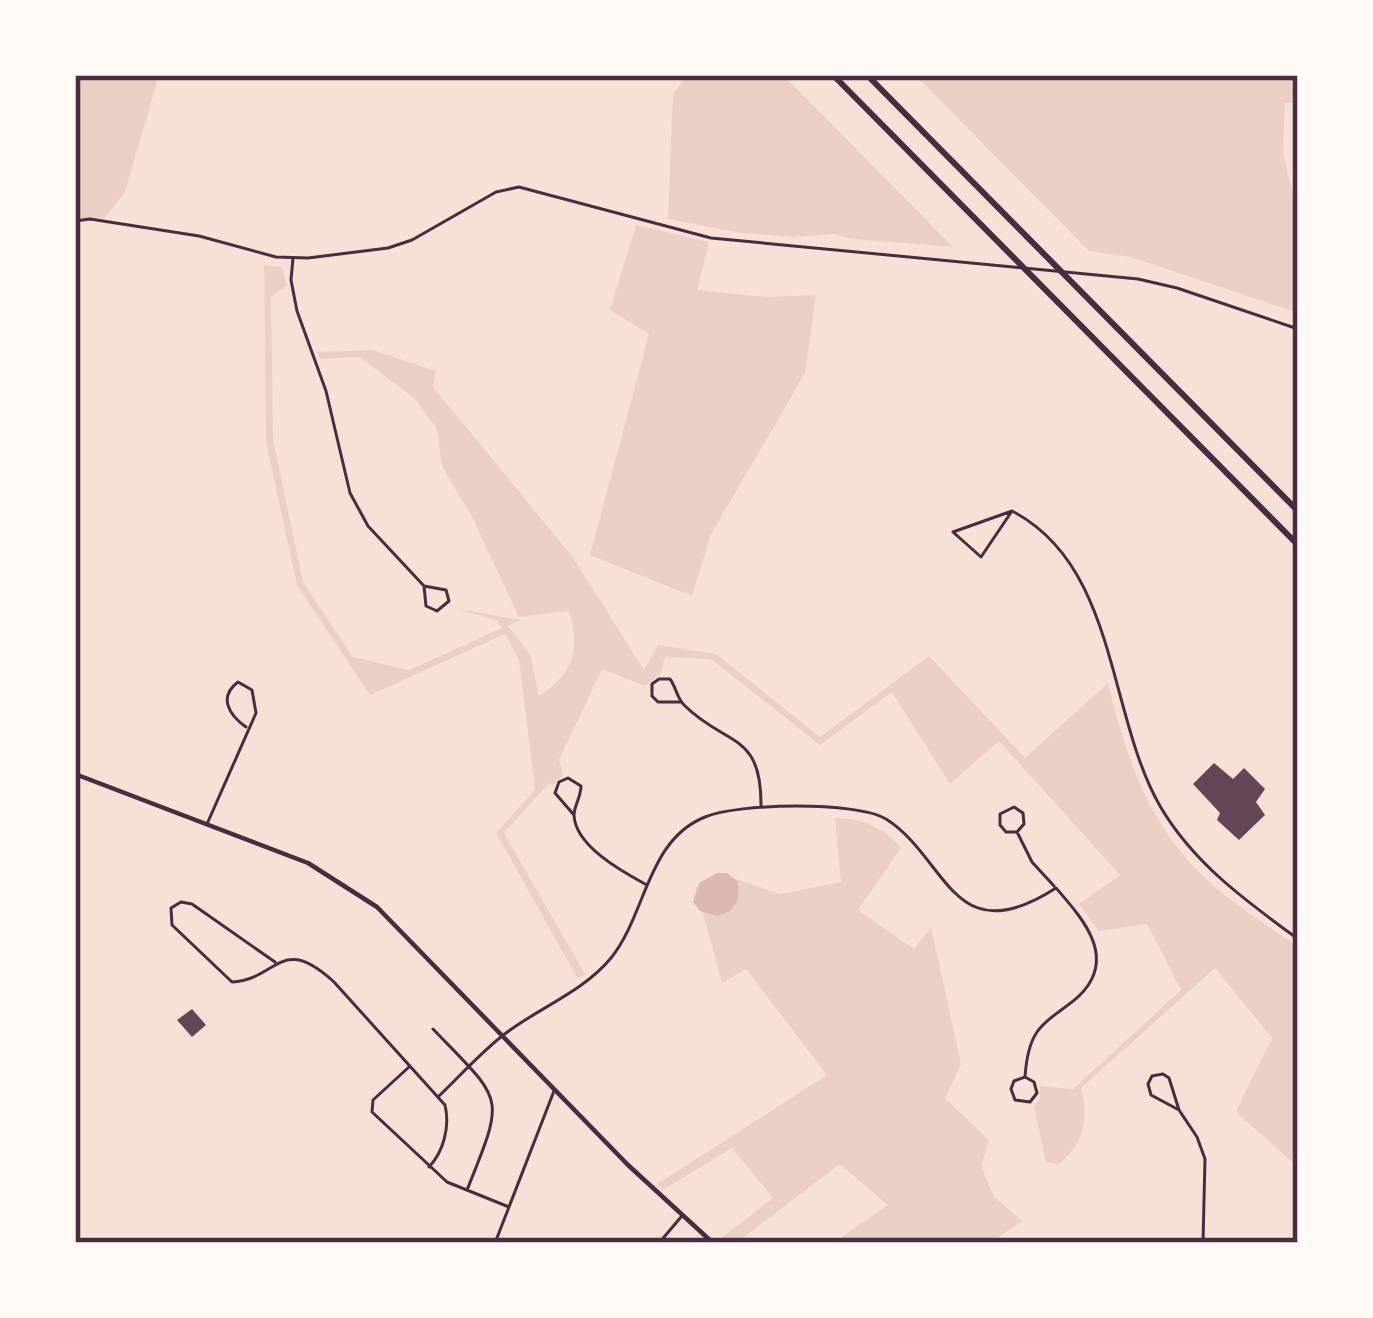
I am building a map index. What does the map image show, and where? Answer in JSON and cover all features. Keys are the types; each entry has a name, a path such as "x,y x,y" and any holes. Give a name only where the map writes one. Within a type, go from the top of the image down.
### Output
{"highway":[{"path":"833,75 1298,545"},
{"path":"867,75 1298,511"}],"main road":[{"path":"75,774 308,863 347,885 412,939 555,1089 713,1243"}],"street":[{"path":"75,221 89,219 199,236 293,258 388,248 412,240 496,192 519,187 711,238 1159,283 1298,329"},
{"path":"293,258 291,280 297,311 326,391 355,505 368,526 424,586 429,609 445,608 449,601 446,590 424,586"},
{"path":"1012,511 981,557 953,532 1012,511 1050,539 1082,588 1108,652 1138,761 1171,823 1216,875 1298,939"},
{"path":"680,702 655,700 654,682 672,681 680,702 752,756 760,773 761,809"},
{"path":"206,826 256,713 248,684 238,682 230,689 227,702 232,715 246,727"},
{"path":"574,815 582,791 578,782 568,778 559,782 555,794 574,815 585,838 606,863 647,885"},
{"path":"1009,807 1024,816 1017,832 1006,832 1000,826 1000,814 1009,807"},
{"path":"439,1096 503,1035 598,972 633,925 647,885 674,839 691,824 729,810 872,812 904,834 950,892 975,905 1021,906 1056,889"},
{"path":"1017,832 1031,862 1091,931 1096,965 1085,990 1036,1033 1024,1077 1014,1082 1011,1092 1025,1103 1033,1100 1037,1090 1024,1077"},
{"path":"275,962 192,904 178,903 170,911 172,925 230,981 242,981 275,962 294,959 318,968 439,1096 447,1112 447,1128 429,1167"},
{"path":"433,1029 488,1088 494,1117 466,1191"},
{"path":"412,1065 370,1108 429,1167 466,1191 509,1207"},
{"path":"1180,1110 1151,1095 1152,1076 1159,1073 1169,1078 1206,1165 1203,1243"},
{"path":"495,1243 555,1089"},
{"path":"659,1243 682,1216"}],"shaded area":[{"path":"75,75 159,75 125,192 105,218 75,221"},
{"path":"688,75 783,75 953,247 835,234 741,233 668,219 673,93"},
{"path":"915,75 1298,75 1298,103 1285,103 1283,153 1298,214 1298,313 1131,257 1089,251"},
{"path":"636,225 709,242 697,290 766,297 816,295 805,373 711,534 692,596 590,555 649,334 610,310"},
{"path":"264,265 282,267 287,285 271,297 273,440 303,582 353,657 409,670 502,628 497,620 453,608 520,620 508,626 530,654 539,696 567,670 574,649 569,611 519,617 442,466 437,429 415,399 360,357 320,359 318,352 373,350 436,371 433,387 572,556 644,670 658,645 716,654 820,737 929,656 1025,758 1108,683 1131,761 1166,832 1212,884 1298,947 1298,1167 1236,1112 1272,1038 1215,968 1081,1088 1085,1110 1079,1140 1058,1165 1046,1162 1034,1107 1040,1086 1073,1089 1181,990 1147,924 1099,931 1079,904 1120,875 999,741 950,784 892,692 820,745 711,659 665,657 661,673 645,686 602,669 559,760 563,775 553,786 549,783 504,833 585,974 578,979 496,833 535,790 519,660 505,634 370,695 297,585 266,442"},
{"path":"835,818 872,826 901,848 858,910 914,949 931,927 961,1064 945,1098 989,1140 981,1166 994,1197 1022,1221 990,1243 833,1243 888,1205 840,1164 736,1243 720,1239 773,1198 732,1148 663,1190 657,1184 827,1075 746,969 722,983 696,888 721,874 780,894 841,882"},
{"path":"727,873 737,881 738,894 733,908 717,916 700,911 693,902 699,883"}],"building":[{"path":"1214,763 1233,779 1244,768 1265,789 1256,802 1265,815 1239,840 1217,820 1220,813 1193,784"},
{"path":"192,1009 206,1025 192,1037 177,1020"}]}
